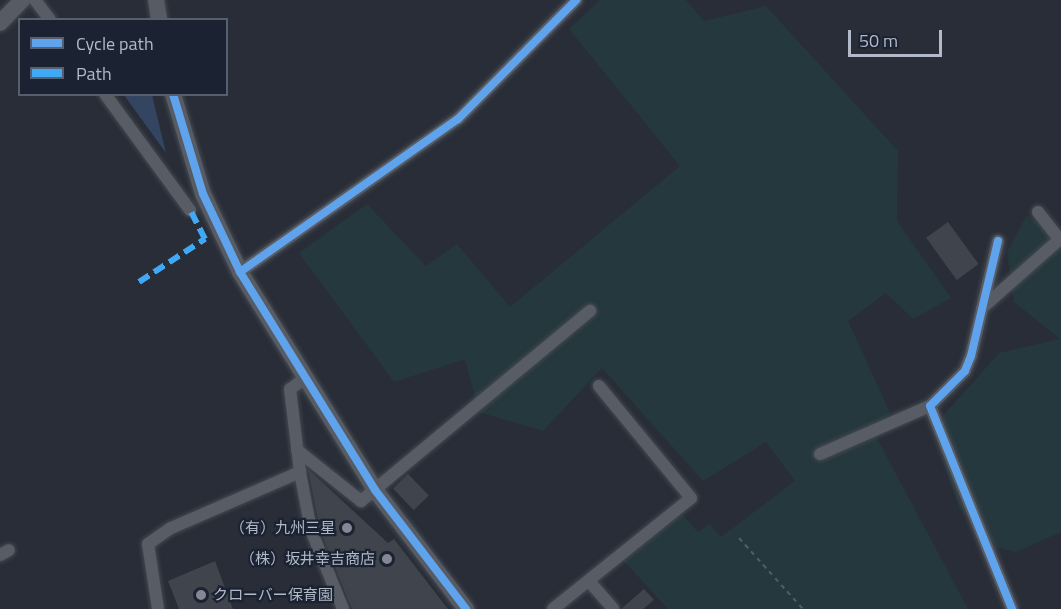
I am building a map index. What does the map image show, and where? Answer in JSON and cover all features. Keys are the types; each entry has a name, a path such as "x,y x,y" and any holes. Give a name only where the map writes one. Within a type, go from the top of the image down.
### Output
{"street":[{"path":"0,23 22,0"},
{"path":"35,0 48,18"},
{"path":"156,0 159,18"},
{"path":"240,272 458,119 576,0"},
{"path":"106,96 190,210"},
{"path":"174,96 203,194 240,272 304,379 375,490 466,609"},
{"path":"982,308 1060,239 1038,212"},
{"path":"820,454 930,406 965,371 998,241"},
{"path":"297,450 354,499 361,501 590,311"},
{"path":"304,379 290,389 300,472 311,530 343,609"},
{"path":"553,609 690,498 598,386"},
{"path":"930,406 1012,609"},
{"path":"158,609 147,544 171,528 300,472"},
{"path":"590,581 613,609"}],"path":[{"path":"739,537 803,609"}],"green space":[{"path":"600,0 686,0 704,21 766,6 898,151 897,221 951,298 913,319 886,293 848,321 890,413 873,431 968,609 668,609 623,560 682,514 698,532 709,524 721,537 795,481 766,442 703,481 602,368 543,431 479,412 465,359 394,382 299,253 367,204 426,266 457,244 510,307 680,166 569,29"},
{"path":"1027,215 1061,238 1061,532 1016,552 993,547 959,507 932,428 999,353 1060,339 1014,302 1007,252"}],"water":[{"path":"125,96 152,96 166,153"}],"building":[{"path":"948,222 979,264 957,280 926,238"},
{"path":"308,469 388,543 394,539 448,609 352,609 320,530"},
{"path":"408,474 429,496 414,510 393,489"},
{"name":"クローバー保育園","path":"215,561 233,609 179,609 168,581"},
{"path":"644,589 654,600 643,609 621,609"}],"marked path":[{"path":"139,282 205,239 190,210"}],"cycle path":[{"path":"240,272 458,119 576,0"},
{"path":"174,96 203,194 240,272 375,490 466,609"},
{"path":"998,241 971,356 965,371 930,406 1012,609"}],"place":[{"name":"（有）九州三星","path":"347,528"},
{"name":"（株）坂井幸吉商店","path":"387,559"},
{"name":"クローバー保育園","path":"201,595"}]}
